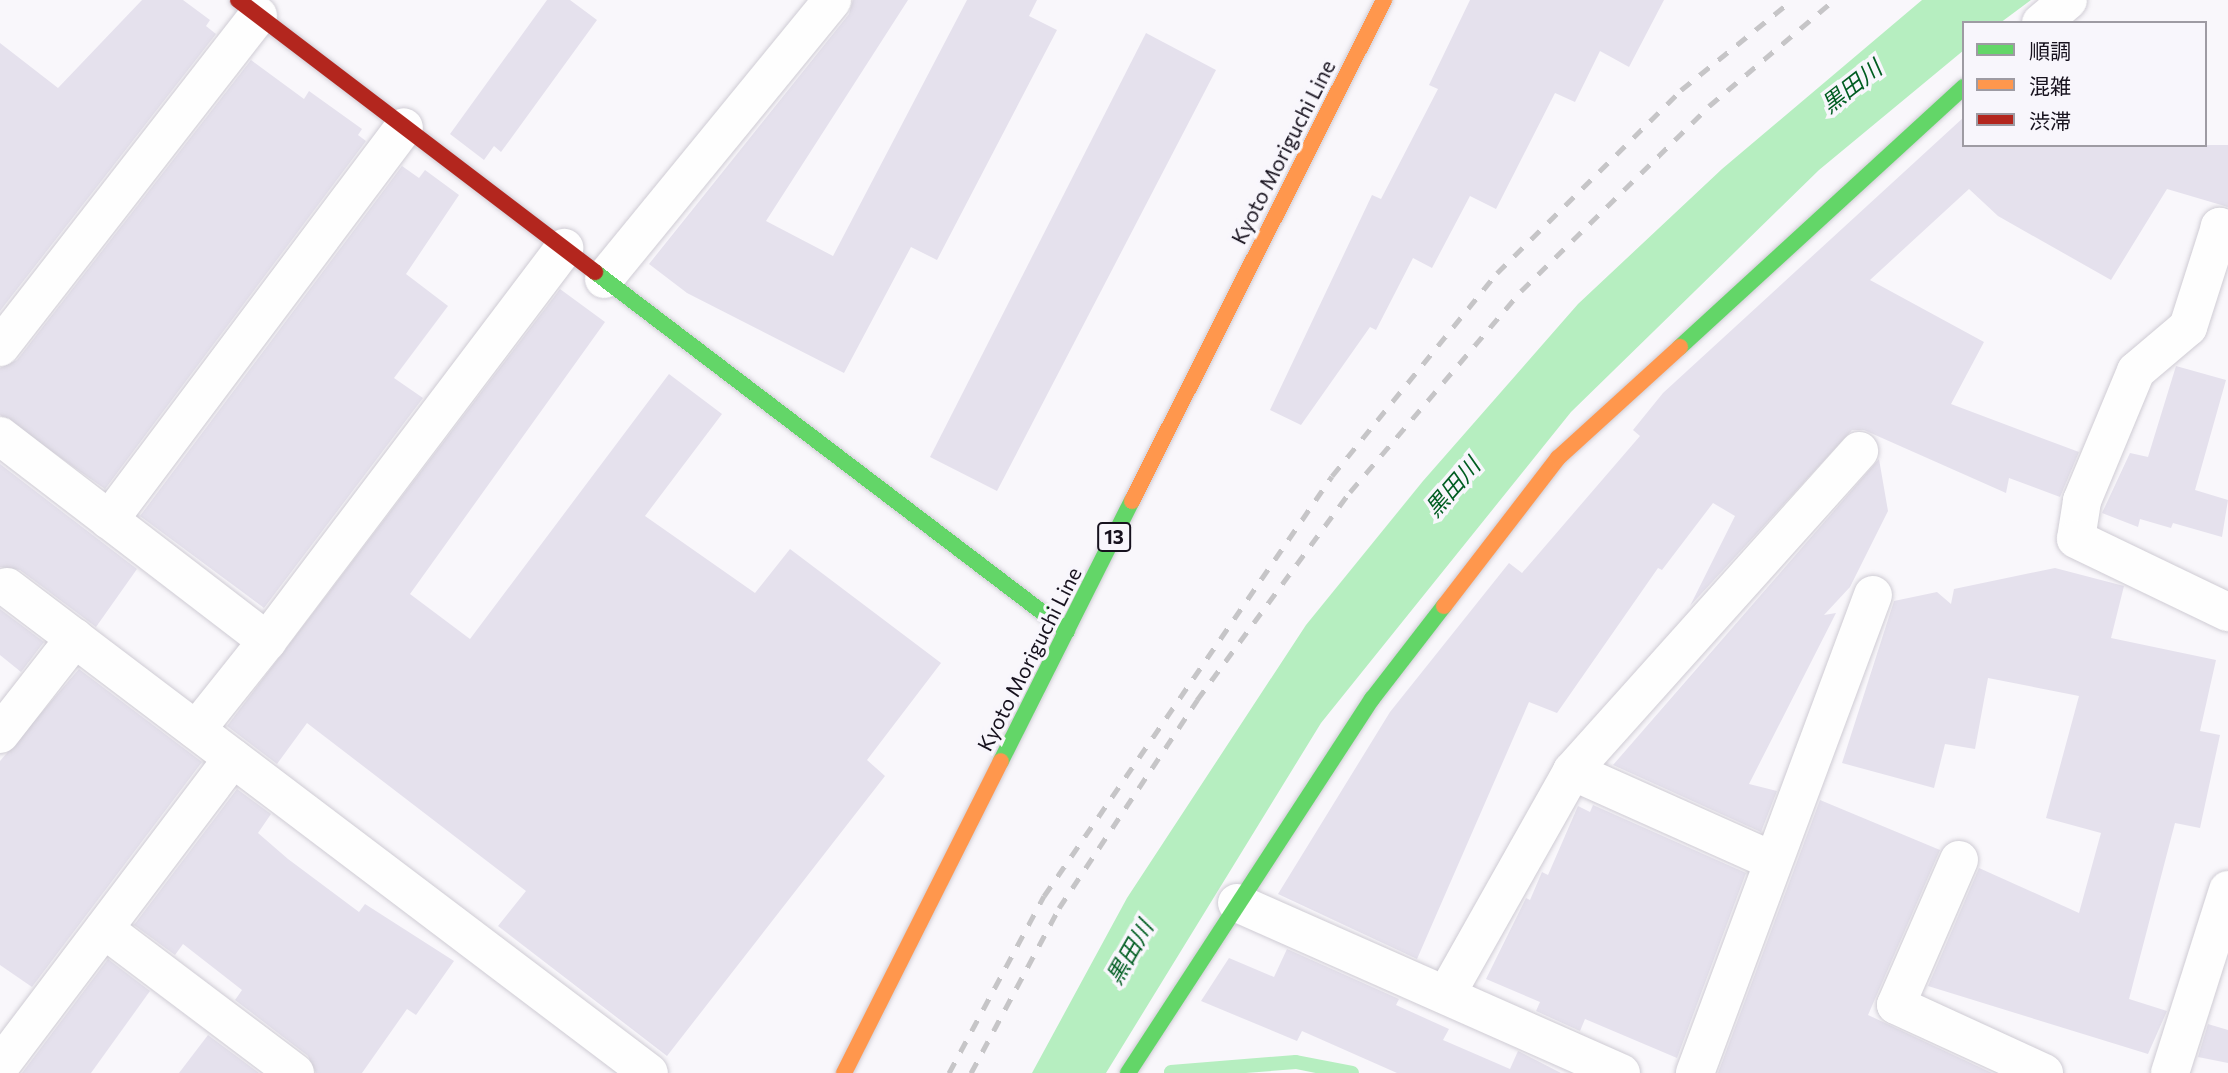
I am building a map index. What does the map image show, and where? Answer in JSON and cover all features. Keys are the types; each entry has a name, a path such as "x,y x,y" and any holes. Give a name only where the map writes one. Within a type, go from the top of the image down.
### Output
{"street":[{"path":"604,279 832,0"},
{"name":"Kyoto Moriguchi Line","path":"844,1073 1384,0"},
{"path":"2043,21 2068,0"},
{"path":"0,347 248,8 1067,631"},
{"path":"1128,1073 1372,699 1558,458 1962,89"},
{"path":"109,520 404,127"},
{"path":"2228,230 2220,227 2188,327 2136,371 2082,501 2076,539 2228,612"},
{"path":"196,730 267,641 564,248"},
{"path":"0,436 267,641"},
{"path":"1446,995 1572,771 1859,451"},
{"path":"7,587 649,1073"},
{"path":"1695,1073 1873,594"},
{"path":"0,734 75,638"},
{"path":"0,1066 233,758"},
{"path":"1572,771 1773,861"},
{"path":"1959,860 1896,1005 2044,1073"},
{"path":"2180,1071 2228,890"},
{"path":"1237,903 1621,1073"},
{"path":"104,929 295,1073"}],"water":[{"name":"黒田川","path":"1922,0 2031,0 2003,21 1962,21 1962,52 1819,170 1571,412 1321,723 1106,1073 1032,1073 1127,898 1306,625 1423,481 1578,304 1722,169"}],"building":[{"path":"142,0 183,0 210,20 206,26 216,34 0,311 0,43 58,88"},
{"path":"547,0 570,0 597,20 501,152 494,146 484,160 450,134"},
{"path":"853,0 908,0 766,221 833,256 967,0 1037,0 1029,16 1057,30 937,260 911,247 844,373 687,293 649,264 849,14"},
{"path":"1470,0 1664,0 1629,67 1600,51 1575,102 1555,93 1496,209 1470,196 1432,268 1413,258 1376,330 1370,327 1301,425 1270,410 1372,195 1381,199 1438,89 1429,85"},
{"path":"1146,33 1216,70 997,491 930,457"},
{"path":"251,60 304,99 309,91 362,129 358,135 366,141 105,489 0,415 0,368 17,360"},
{"path":"1962,119 1962,147 2228,145 2228,207 2167,189 2111,280 1998,216 1969,189 1870,280 1984,342 1951,404 2079,452 2060,497 2009,478 2006,493 1864,430 1852,430 1690,606 1735,516 1713,503 1662,570 1658,568 1557,713 1529,702 1417,959 1278,894 1390,712 1509,563 1522,573 1640,436 1633,430 1663,393"},
{"path":"402,166 419,178 425,170 459,195 406,274 448,306 394,378 423,398 264,608 140,516"},
{"path":"560,289 605,322 410,594 470,639 669,374 722,414 645,516 755,593 790,549 941,663 867,760 885,776 667,1056 498,926 526,891 307,723 277,764 227,726"},
{"path":"2176,366 2226,380 2195,490 2228,500 2222,537 2173,523 2171,528 2140,519 2138,527 2102,513 2130,453 2148,457"},
{"path":"1879,459 1888,511 1850,587 1824,615 1836,613 1749,784 1777,791 1761,832 1613,765"},
{"path":"0,464 137,569 96,627 20,570 0,567"},
{"path":"2055,568 2124,586 2111,638 2216,660 2200,731 2220,735 2200,828 2175,823 2129,999 2167,1011 2148,1054 1928,986 1979,868 2079,913 2101,833 2046,818 2079,696 1988,678 1975,749 1945,744 1934,788 1842,763 1894,601 1937,592 1951,604 1954,589"},
{"path":"0,609 44,642 21,672 0,655"},
{"path":"79,669 202,762 32,987 0,965 0,761"},
{"path":"237,789 271,814 258,833 288,859 359,912 365,904 454,961 416,1015 407,1009 362,1073 316,1073 308,1056 235,1000 242,990 183,944 175,955 134,925"},
{"path":"1820,800 1940,850 1868,1015 1992,1073 1718,1073"},
{"path":"1593,805 1746,873 1677,1058 1585,1019 1580,1031 1536,1011 1540,1002 1486,979 1526,898 1530,900 1542,872 1548,875 1578,806 1590,812"},
{"path":"1287,949 1399,999 1396,1005 1449,1029 1443,1040 1510,1069 1518,1051 1561,1073 1397,1073 1302,1031 1297,1041 1201,1001 1229,958 1274,977"},
{"path":"108,959 150,991 91,1073 22,1073"},
{"path":"2208,1024 2228,1030 2228,1063 2198,1057"},
{"path":"208,1035 259,1073 179,1073"}],"waterway":[{"path":"1171,1072 1296,1062 1352,1073"}],"railway":[{"path":"949,1073 1044,896 1332,476 1497,273 1681,90 1792,0"},
{"path":"971,1073 1059,908 1197,700 1350,492 1521,291 1709,106 1834,0"}],"traffic: fast":[{"path":"1680,347 1962,89"},
{"path":"595,272 1067,631"},
{"path":"1001,761 1132,501"},
{"path":"1128,1073 1372,699 1444,606"}],"traffic: slow":[{"path":"1132,501 1384,0"},
{"path":"1444,606 1558,458 1680,347"},
{"path":"844,1073 1001,761"}],"traffic: jam":[{"path":"238,0 595,272"}]}
